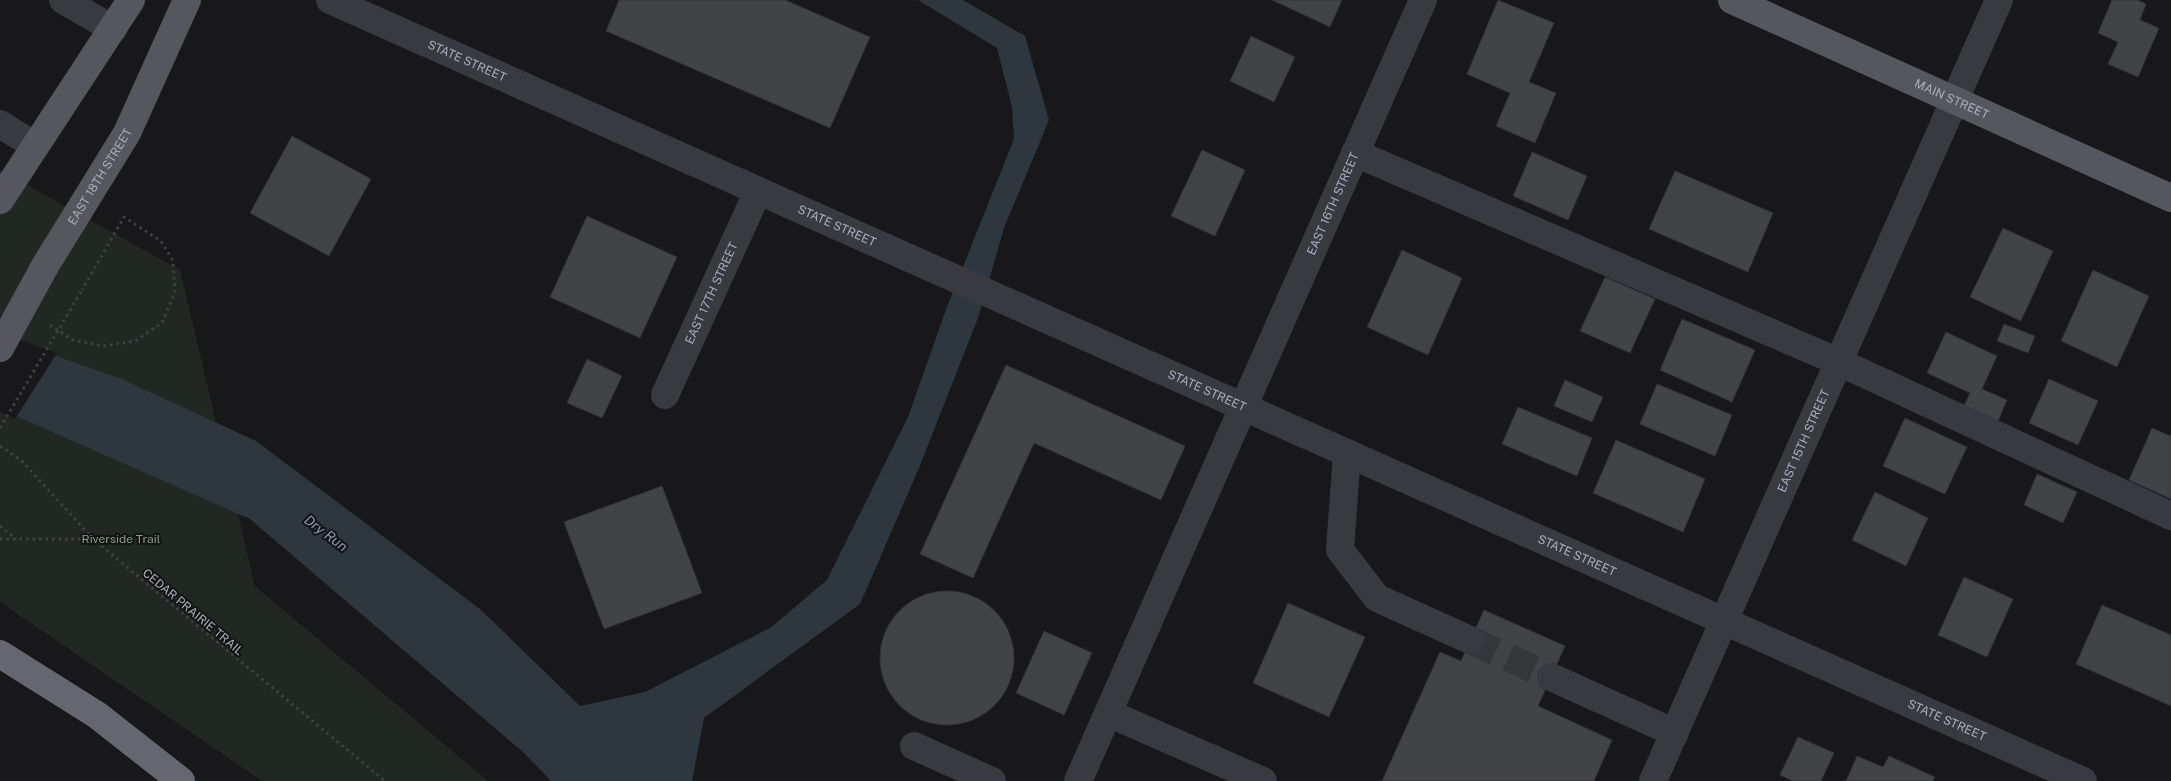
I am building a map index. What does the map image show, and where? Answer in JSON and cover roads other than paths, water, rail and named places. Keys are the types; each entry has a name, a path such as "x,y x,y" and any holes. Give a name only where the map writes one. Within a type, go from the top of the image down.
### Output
{"highway":[{"path":"0,654 97,714 181,781"}],"main road":[{"path":"0,200 132,0"},
{"name":"EAST 18TH STREET","path":"0,348 45,266 127,132 187,0"},
{"name":"MAIN STREET","path":"1732,0 1954,99 1997,122 2171,198"}],"street":[{"path":"63,0 113,29"},
{"name":"STATE STREET","path":"330,0 2083,781"},
{"name":"EAST 16TH STREET","path":"1078,781 1242,406 1423,0"},
{"name":"EAST 15TH STREET","path":"1653,781 1999,0"},
{"path":"0,124 35,146"},
{"path":"1355,153 1839,362 2171,516"},
{"name":"EAST 17TH STREET","path":"665,395 758,190"},
{"path":"1348,453 1340,550 1376,598 1470,640"},
{"path":"1551,677 1675,733"},
{"path":"1108,713 1263,781"},
{"path":"914,746 992,781"}],"water":[{"name":"Dry Run","path":"918,0 963,0 1025,36 1049,120 1004,228 978,318 919,468 860,604 704,718 692,781 551,781 523,752 250,519 0,409 0,336 124,380 256,441 480,609 580,706 645,692 770,628 827,580 908,417 948,304 1014,139 1012,107 997,48"}],"tunnel":[{"path":"1470,640 1551,677"}],"park label":[{"name":"Riverside Trail","path":"121,539"}]}
